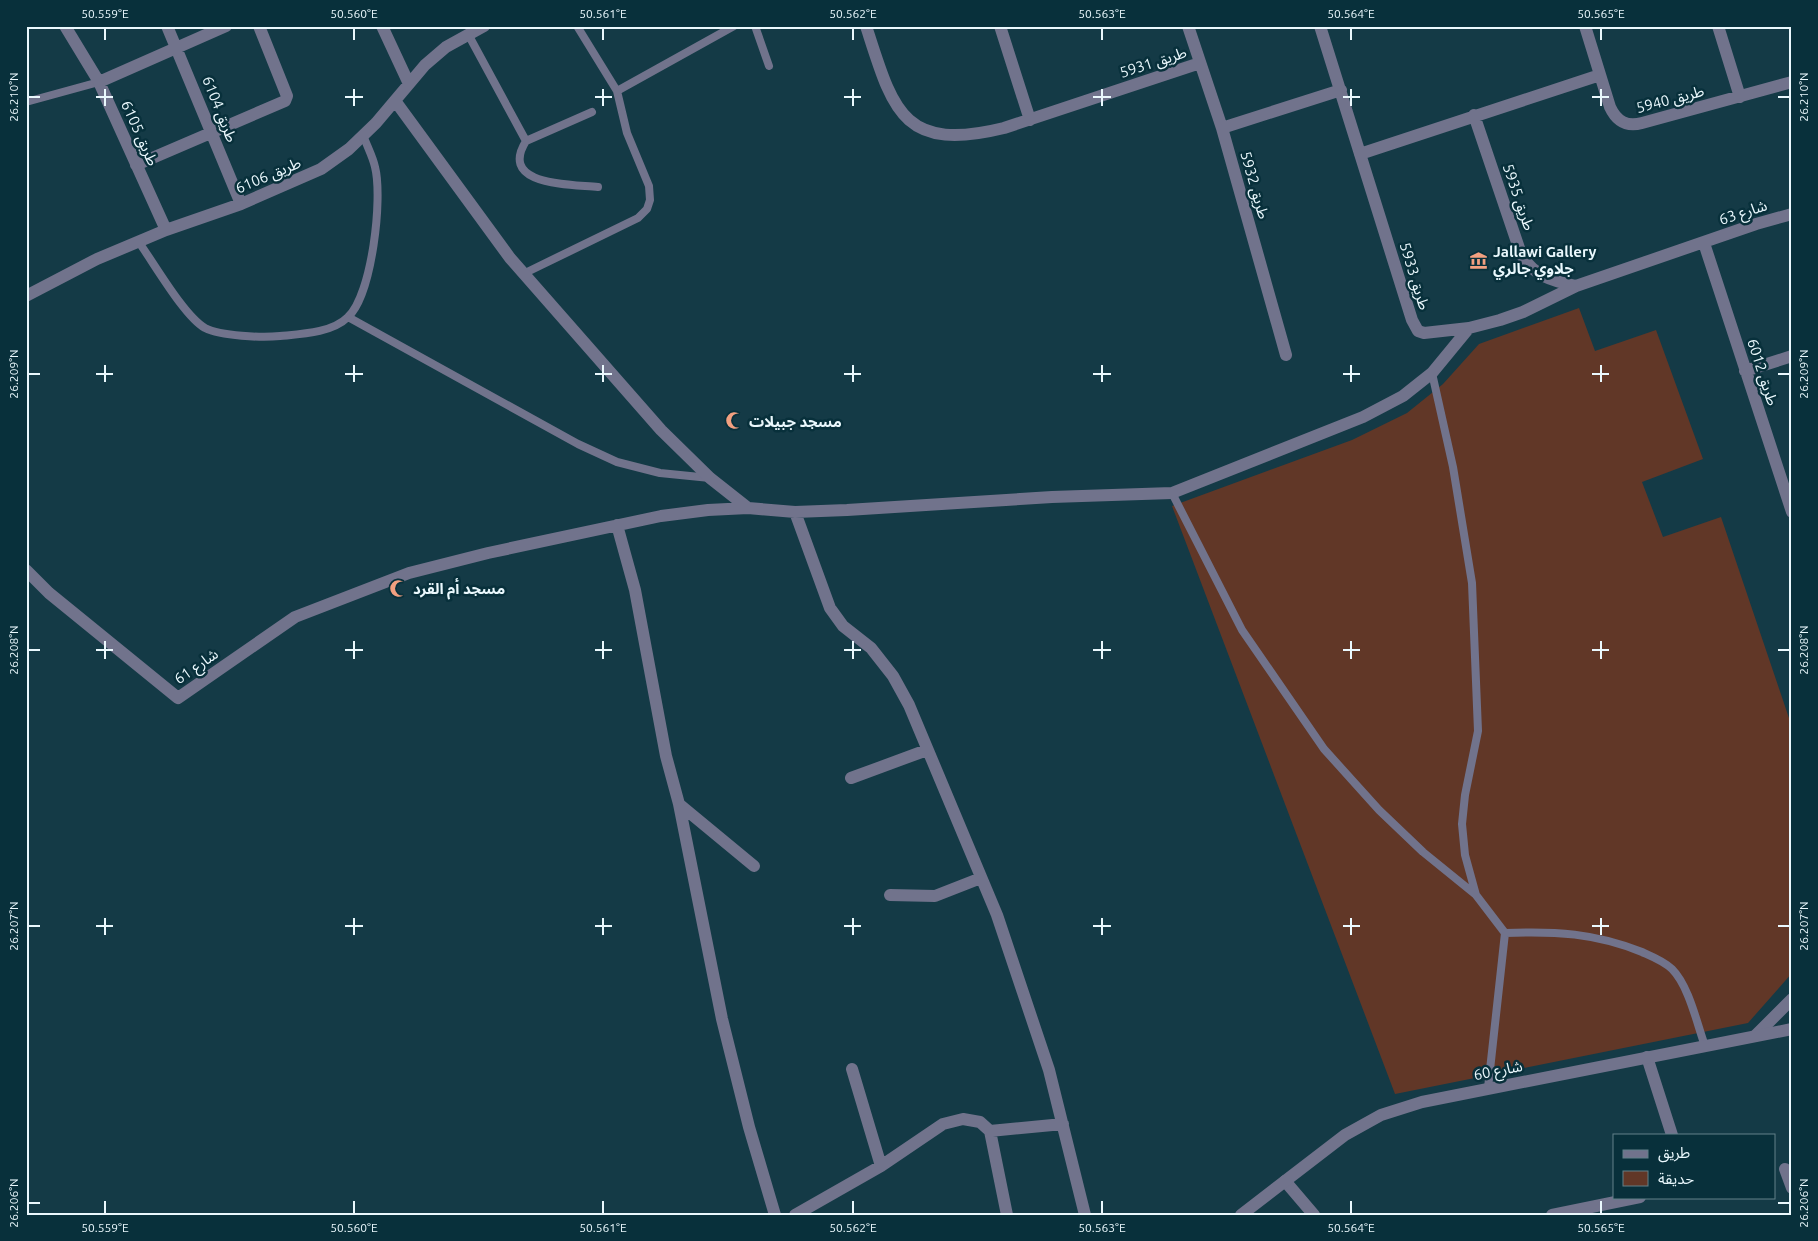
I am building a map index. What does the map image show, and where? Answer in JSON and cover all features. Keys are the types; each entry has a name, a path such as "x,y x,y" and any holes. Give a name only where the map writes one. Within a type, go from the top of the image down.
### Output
{"street":[{"name":"طريق 6105","path":"65,26 99,82 166,230"},
{"name":"طريق 6104","path":"167,26 241,204"},
{"path":"99,82 226,26"},
{"path":"136,165 285,101 287,96 259,26"},
{"path":"382,26 409,84"},
{"name":"طريق 6106","path":"26,296 97,259 138,241 241,204 321,169 348,150 396,102 425,65 446,48 484,26"},
{"name":"طريق 5931","path":"866,26 892,100 905,117 922,129 959,135 982,134 1030,120 1200,63"},
{"path":"1000,26 1030,120"},
{"name":"طريق 5932","path":"1188,26 1222,128 1286,355"},
{"name":"طريق 5940","path":"1584,26 1614,117 1622,123 1632,126 1792,82"},
{"path":"1718,26 1740,97"},
{"name":"طريق 5933","path":"1324,27 1360,154 1414,326 1424,333 1469,328 1523,312 1576,286 1704,243"},
{"path":"1360,154 1600,75"},
{"path":"1222,128 1341,90"},
{"path":"396,102 523,274 661,430 710,478 748,508"},
{"name":"طريق 5935","path":"1474,116 1521,254 1527,266 1554,281 1576,286"},
{"name":"شارع 63","path":"1704,243 1756,224 1792,214"},
{"name":"طريق 6012","path":"1704,243 1792,512"},
{"path":"775,1215 749,1127 722,1019 679,804 666,756 635,590 617,525 708,510 748,508 795,512 1172,493 1363,417 1403,396 1432,373 1469,328"},
{"path":"1745,371 1792,356"},
{"path":"795,512 830,608 844,626 871,648 893,676 908,705 997,915 1037,1032 1063,1124 1085,1215"},
{"name":"شارع 61","path":"26,570 49,593 178,698 295,617 409,573 488,553 617,525"},
{"path":"852,778 927,750"},
{"path":"679,804 754,866"},
{"path":"890,895 936,896 981,878"},
{"path":"1755,1036 1792,999"},
{"name":"شارع 60","path":"1241,1215 1345,1135 1381,1115 1422,1102 1488,1088 1792,1029"},
{"path":"1647,1057 1672,1134"},
{"path":"852,1069 881,1166"},
{"path":"795,1215 881,1166 943,1124 963,1119 980,1122 990,1131 1007,1215"},
{"path":"990,1131 1063,1124"},
{"path":"1784,1169 1792,1188"},
{"path":"1285,1181 1314,1215"},
{"path":"1552,1215 1635,1198"}],"lane":[{"path":"523,274 638,218 647,209 650,200 649,186 627,133 617,91 577,26"},
{"path":"617,91 734,26"},
{"path":"755,26 769,66"},
{"path":"468,34 526,141"},
{"path":"26,102 99,82"},
{"path":"592,112 526,141 518,156 520,168 524,172 540,179 598,187"},
{"path":"138,241 192,317 205,328 220,332 270,337 318,332 348,317 360,297 375,239 379,202 376,168 363,135"},
{"path":"348,317 578,444 617,462 660,473 710,478"},
{"path":"1432,373 1453,466 1472,583 1478,730 1465,795 1462,824 1465,855 1476,895"},
{"path":"1172,493 1242,630 1324,749 1398,828 1423,852 1476,895 1506,933 1488,1088"},
{"path":"1506,933 1548,931 1577,933 1604,939 1652,956 1672,969 1686,992 1705,1046"}],"green space":[{"path":"1579,308 1595,351 1656,330 1703,459 1642,482 1663,537 1721,517 1792,727 1792,973 1748,1023 1395,1094 1172,506 1352,440 1407,413 1443,384 1479,344"}],"place":[{"name":"Jallawi Gallery جلاوي جالري","path":"1479,260"},
{"name":"مسجد جبيلات","path":"735,421"},
{"name":"مسجد أم القرد","path":"399,588"}]}
